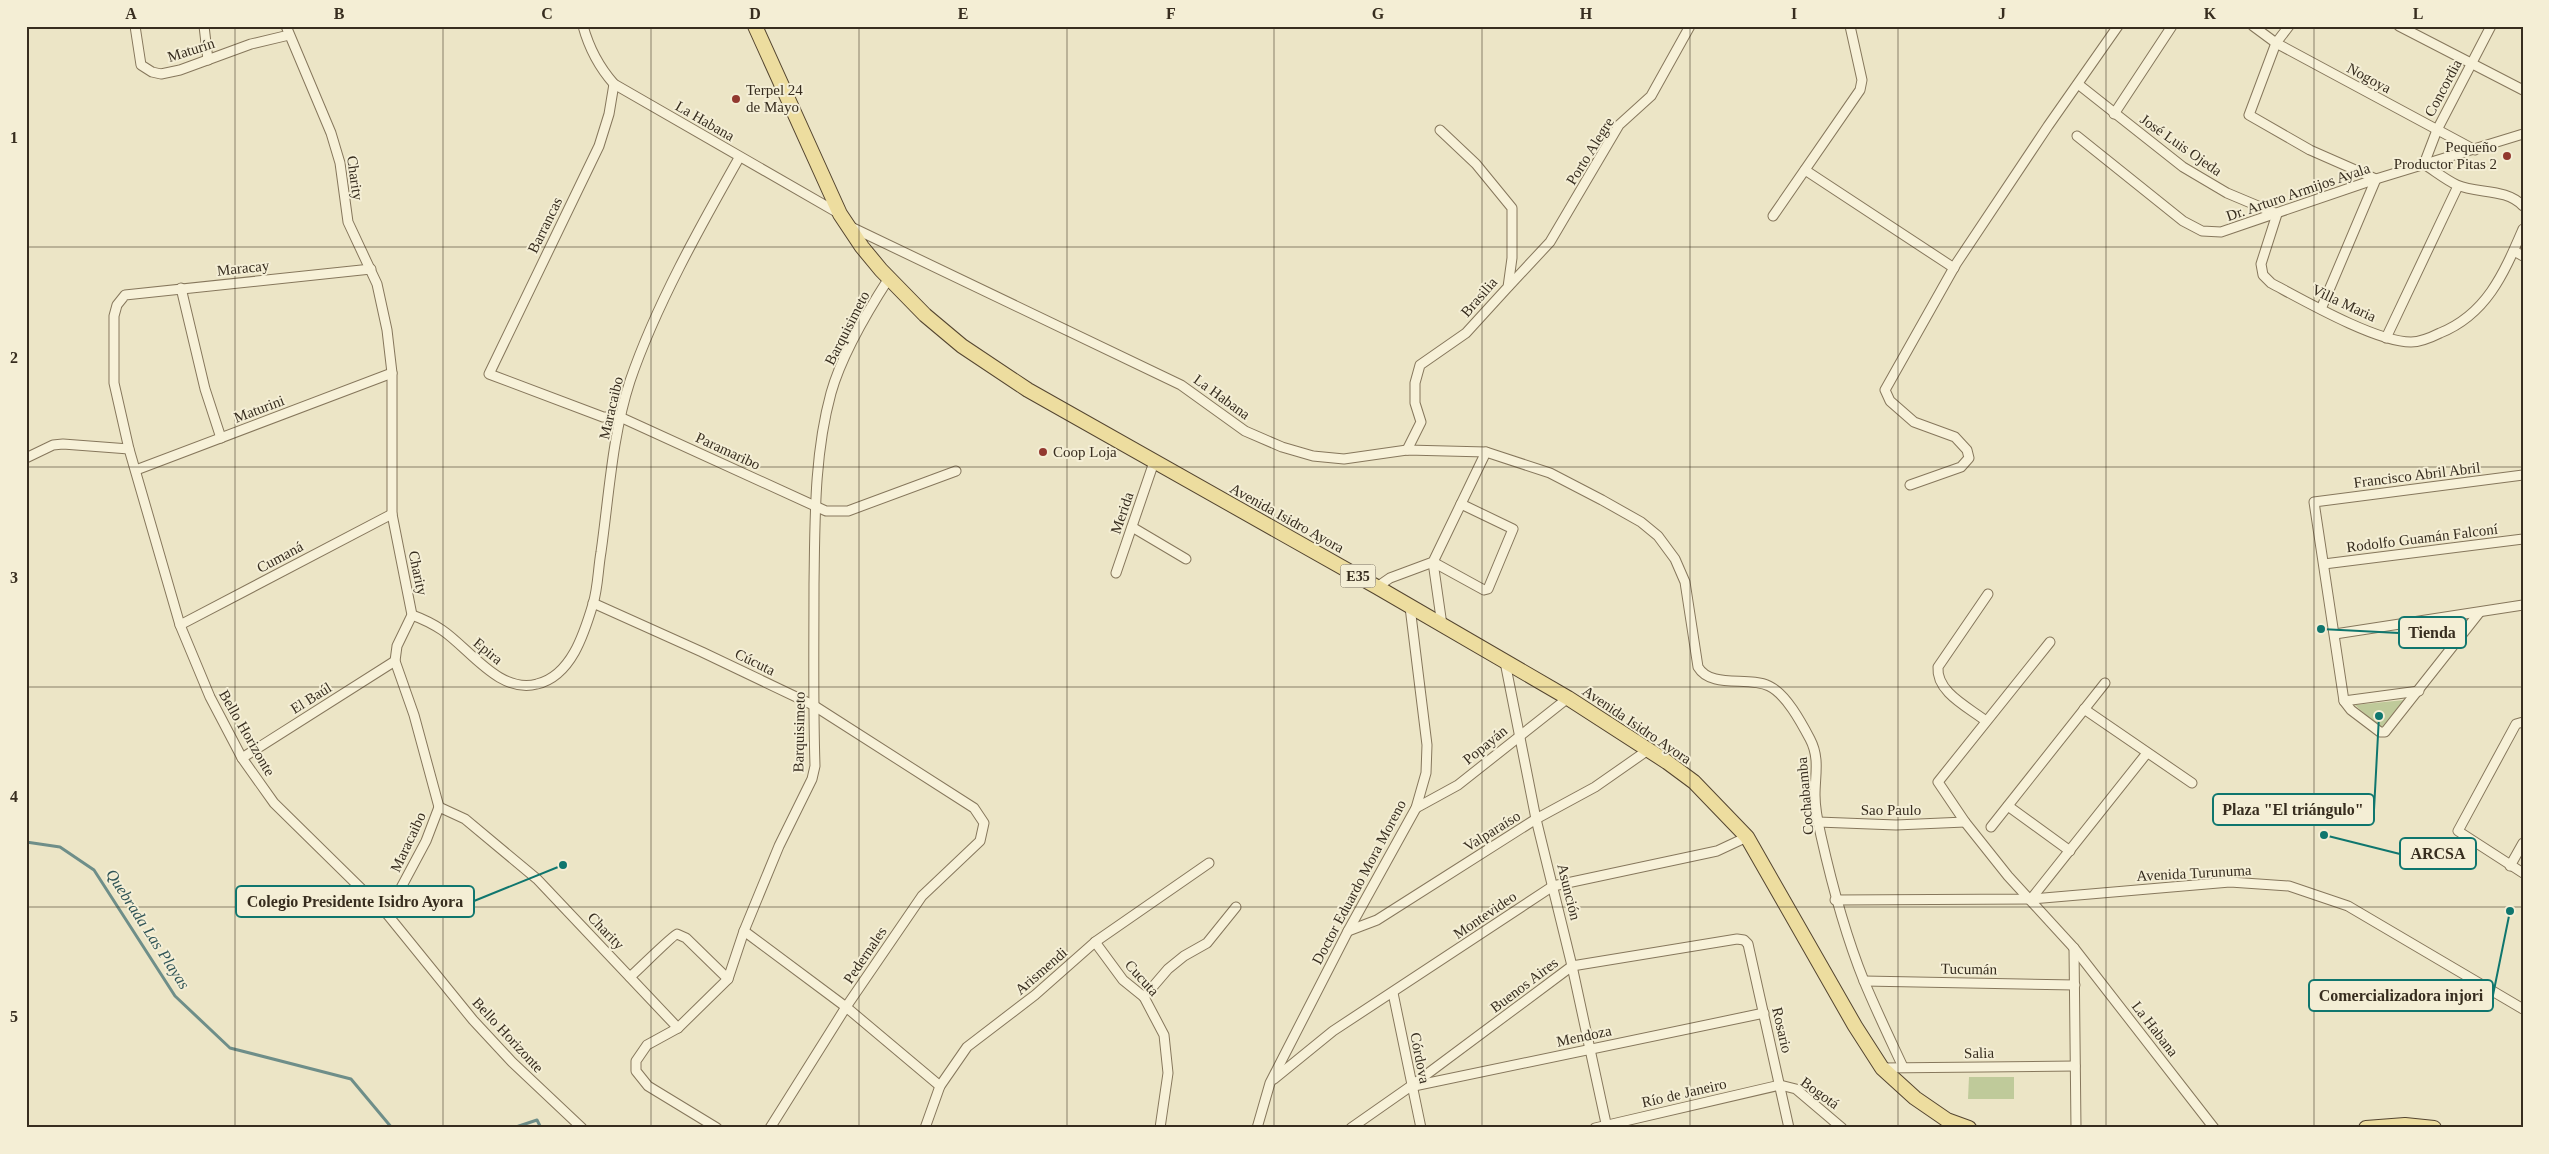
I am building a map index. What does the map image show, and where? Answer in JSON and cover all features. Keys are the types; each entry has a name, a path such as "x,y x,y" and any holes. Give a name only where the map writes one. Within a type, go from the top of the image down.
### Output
{"main road":[{"name":"Avenida Isidro Ayora","path":"755,26 844,220 862,247 889,278 926,315 997,371 1154,462 1378,587 1568,698 1694,782 1747,837 1855,1026 1882,1068 1920,1102 1948,1120 1969,1128"},
{"path":"2366,1128 2405,1125 2434,1128"}],"street":[{"name":"Maturín","path":"135,26 139,60 146,70 161,74 180,70 287,31"},
{"path":"204,26 208,60"},
{"name":"La Habana","path":"583,26 587,42 598,63 614,84 844,220 1181,385 1245,431 1282,447 1313,456 1344,459 1407,450 1486,452 1550,473 1602,500"},
{"name":"Porto Alegre","path":"1508,286 1550,242 1620,125 1651,96 1690,26"},
{"path":"1773,216 1860,90 1862,80 1850,26"},
{"path":"1910,485 1961,467 1969,458 1967,450 1956,437 1917,424 1890,401 1885,393 1906,351 1954,268 2118,26"},
{"path":"2114,114 2172,26"},
{"name":"Nogoya","path":"2252,26 2276,43 2475,150"},
{"path":"2289,26 2276,43 2249,115 2310,150 2376,180 2321,309"},
{"path":"2399,26 2523,90"},
{"name":"Concordia","path":"2424,164 2437,130 2491,26"},
{"name":"Charity","path":"287,31 331,133 340,163 348,222 371,269 387,330 392,373 392,514 412,615 397,646 395,661"},
{"name":"Barrancas","path":"490,374 599,146 609,114 614,84"},
{"name":"José Luis Ojeda","path":"2078,84 2183,167 2227,193 2277,214"},
{"name":"Brasilia","path":"1407,450 1421,422 1415,403 1415,383 1420,365 1466,333 1508,286 1512,258 1512,208 1476,164 1440,130"},
{"name":"Dr. Arturo Armijos Ayala","path":"2076,136 2183,221 2202,231 2221,232 2424,164 2523,134"},
{"name":"Maracaibo","path":"554,677 566,666 594,604 620,417 630,381 649,335 704,221 739,158"},
{"path":"2424,164 2458,186 2508,196 2517,200 2523,206"},
{"path":"1805,170 1954,268"},
{"path":"2386,338 2458,186"},
{"name":"Villa Maria","path":"2277,214 2261,264 2263,275 2271,283 2321,309 2386,338 2411,342 2430,338 2460,325 2479,309 2514,251 2523,229"},
{"path":"2514,251 2523,256"},
{"name":"Maracay","path":"119,299 130,292 371,269"},
{"name":"Barquisimeto","path":"717,1128 648,1086 636,1071 636,1061 647,1046 678,1028 728,978 744,931 779,846 812,779 815,766 813,705 815,507 822,435 832,391 866,316 889,278"},
{"path":"181,288 205,389 221,438"},
{"name":"Bello Horizonte","path":"119,299 114,316 114,384 129,449 180,625 204,684 242,758 274,803 387,914 473,1020 512,1062 582,1128"},
{"name":"Maturini","path":"136,470 392,373"},
{"name":"Paramaribo","path":"490,374 603,417 620,417 815,507 826,510 848,511 956,471"},
{"path":"26,458 53,445 63,444 129,449"},
{"path":"1442,625 1433,562 1486,452"},
{"name":"Merida","path":"1116,573 1154,462"},
{"name":"Francisco Abril Abril","path":"2324,564 2314,502 2523,475"},
{"name":"Cochabamba","path":"1602,500 1640,522 1658,536 1675,559 1685,582 1701,672 1713,679 1759,682 1770,686 1787,702 1815,750 1818,822 1836,900 1864,981 1903,1067"},
{"path":"1378,587 1390,578 1433,562 1484,590 1488,589 1513,530 1461,504"},
{"name":"Cumaná","path":"180,625 392,514"},
{"path":"1132,527 1186,559"},
{"name":"Rodolfo Guamán Falconí","path":"2324,564 2523,539"},
{"path":"2324,564 2344,701 2351,710 2382,733 2419,691 2479,613"},
{"path":"1988,594 1938,667 1937,677 1945,689 1986,721 2050,642"},
{"name":"Cúcuta","path":"594,604 702,652 813,705 974,808"},
{"path":"2335,634 2523,605"},
{"name":"Doctor Eduardo Mora Moreno","path":"1257,1128 1270,1083 1348,931 1416,808 1426,774 1427,746 1410,606"},
{"name":"Epira","path":"412,615 443,631 498,677 526,685 537,684 554,677"},
{"path":"395,661 414,715 439,807"},
{"name":"El Baúl","path":"242,758 395,661"},
{"name":"Asunción","path":"1505,662 1536,819 1572,966 1588,1049 1607,1127"},
{"path":"1991,828 2105,683"},
{"path":"2344,701 2419,691"},
{"name":"Popayán","path":"1416,808 1458,785 1568,698"},
{"path":"2084,709 2192,783"},
{"name":"La Habana","path":"1986,721 1938,782 1965,822 2013,882 2031,899 2074,948 2214,1128"},
{"path":"2523,722 2516,724 2458,831 2523,873"},
{"name":"Valparaíso","path":"1348,931 1377,920 1536,819 1595,787 1648,750"},
{"path":"2031,899 2146,753"},
{"path":"2008,806 2070,851"},
{"name":"Charity","path":"439,807 465,819 536,879 678,1028"},
{"name":"Maracaibo","path":"387,914 426,841 439,807"},
{"name":"Pedernales","path":"770,1128 846,1007 922,896 980,841 984,823 974,808"},
{"name":"Sao Paulo","path":"1818,822 1896,825 1965,822"},
{"name":"Montevideo","path":"1270,1083 1333,1032 1553,886 1717,851 1747,837"},
{"path":"2510,866 2523,843"},
{"name":"Arismendi","path":"926,1128 940,1086 967,1047 1035,995 1095,942 1209,863"},
{"name":"Avenida Turunuma","path":"1836,900 2031,899 2230,882 2289,886 2348,906 2522,1007"},
{"path":"1144,997 1168,969 1184,956 1208,943 1236,907"},
{"path":"744,931 846,1007 940,1086"},
{"path":"630,976 654,956 671,936 677,934 686,938 728,978"},
{"name":"Buenos Aires","path":"1351,1128 1411,1086 1572,966 1737,939 1744,940"},
{"name":"Rosario","path":"1744,940 1748,944 1789,1128"},
{"name":"Cucuta","path":"1095,942 1123,980 1144,997 1164,1035 1168,1073 1160,1128"},
{"path":"2074,948 2076,1128"},
{"name":"Tucumán","path":"1864,981 2074,984"},
{"name":"Córdova","path":"1393,993 1421,1128"},
{"name":"Mendoza","path":"1411,1086 1764,1014"},
{"name":"Salia","path":"1882,1068 2076,1066"},
{"name":"Río de Janeiro","path":"1595,1128 1607,1127 1780,1086"},
{"name":"Bogotá","path":"1780,1086 1796,1089 1842,1128"}],"green space":[{"path":"2404,700 2381,728 2355,705"},
{"path":"1969,1077 2014,1077 2014,1099 1968,1099"}],"waterway":[{"name":"Quebrada Las Playas","path":"26,842 60,847 94,870 175,996 230,1048 351,1079 392,1128"},
{"name":"Quebrada Las Playas","path":"513,1128 537,1120 541,1128"}],"place":[{"name":"Terpel 24 de Mayo","path":"736,99"},
{"name":"Pequeño Productor Pitas 2","path":"2507,156"},
{"name":"Coop Loja","path":"1043,452"},
{"name":"Tienda","path":"2321,629"},
{"name":"Plaza \"El triángulo\"","path":"2379,716"},
{"name":"ARCSA","path":"2324,835"},
{"name":"Colegio Presidente Isidro Ayora","path":"563,865"},
{"name":"Comercializadora injori","path":"2510,911"}]}
